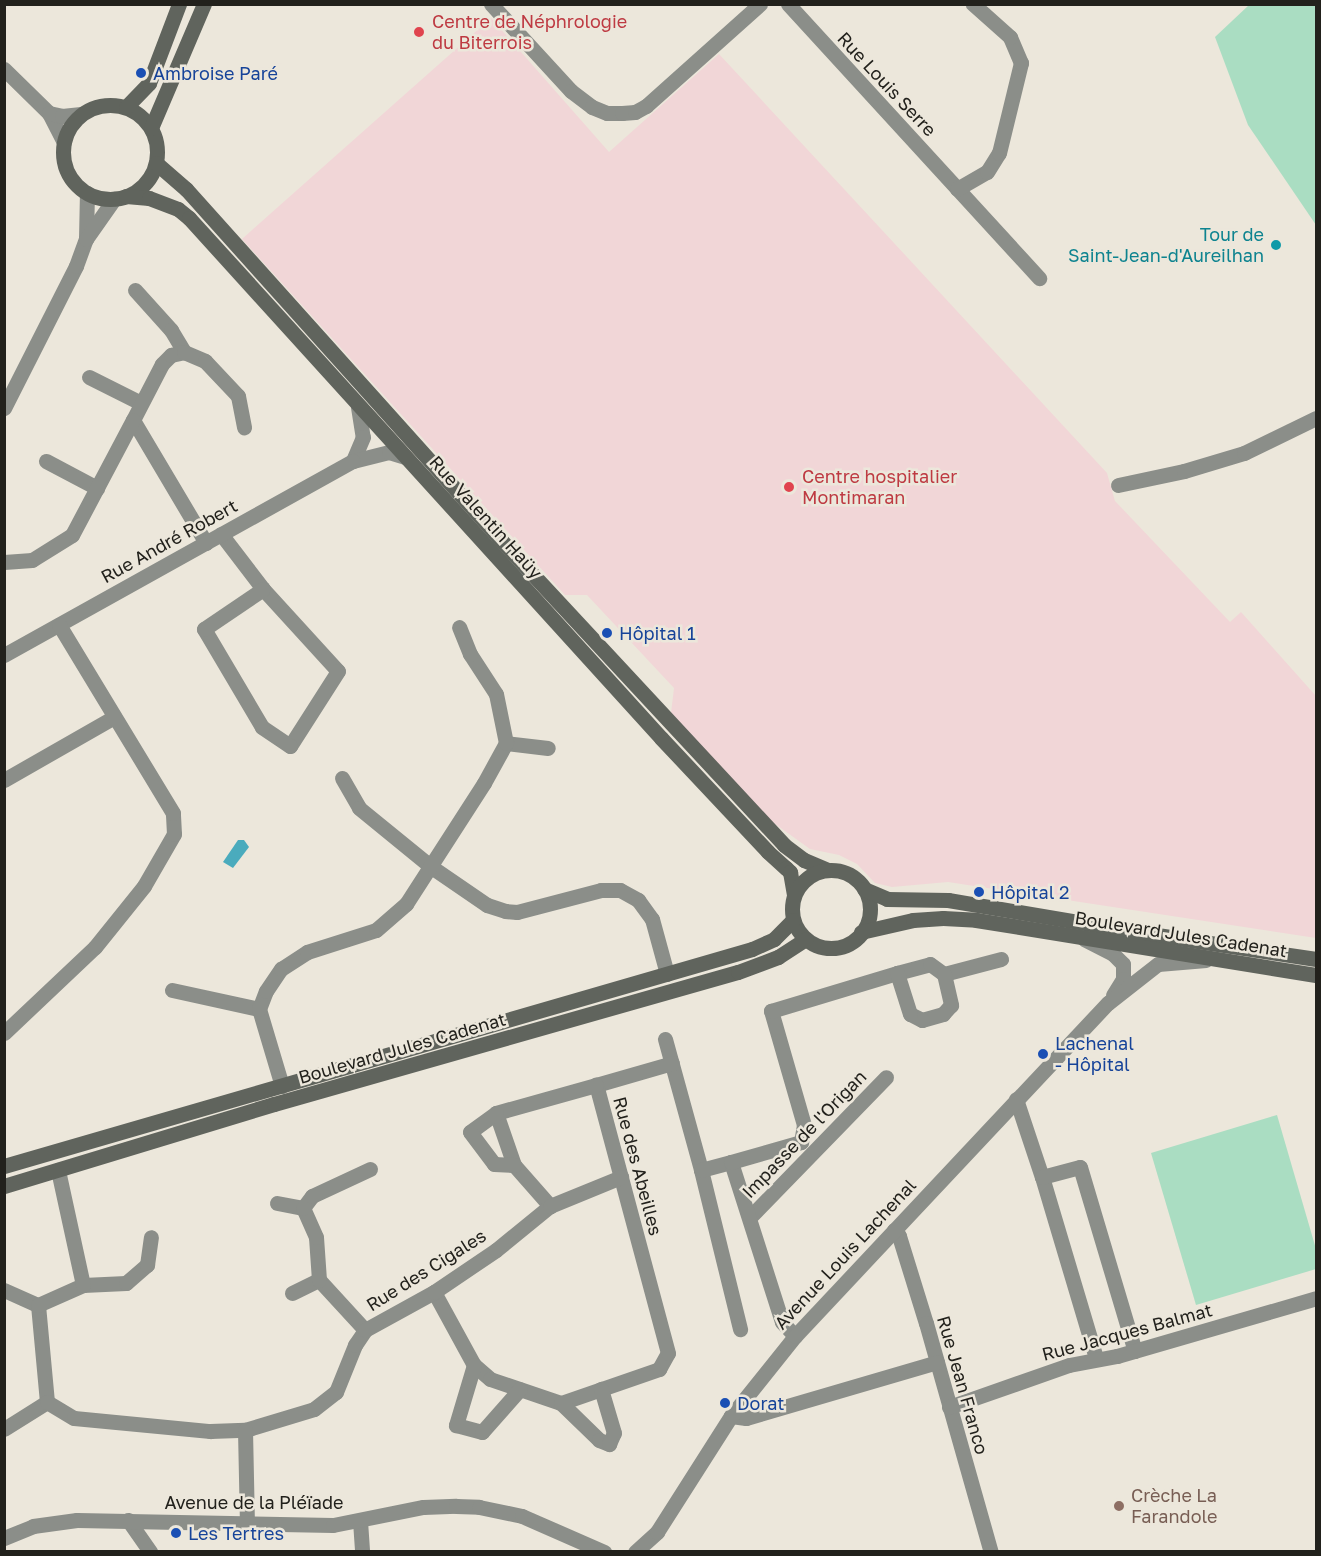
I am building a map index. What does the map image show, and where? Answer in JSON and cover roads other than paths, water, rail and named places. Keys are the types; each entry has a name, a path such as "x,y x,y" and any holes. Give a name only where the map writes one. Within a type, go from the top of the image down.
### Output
{"street":[{"path":"126,107 149,83 178,4"},
{"path":"151,128 204,4"},
{"path":"491,4 571,91 592,107 607,113 622,113 634,112 646,106 759,4"},
{"name":"Rue Louis Serre","path":"788,4 1038,278"},
{"path":"957,189 987,172 999,153 1022,63 1010,38 974,4"},
{"path":"4,69 50,113 64,142"},
{"path":"4,408 76,266 86,239 120,197 140,188 150,177 156,163 157,145 151,128 144,118 126,107 98,106 81,114 67,132 63,157 67,171 75,184 87,193 120,197"},
{"path":"50,113 81,114"},
{"name":"Rue Valentin Haüy","path":"156,163 186,189 498,537 770,830 804,860 827,870"},
{"path":"86,239 87,193"},
{"name":"Rue Valentin Haüy","path":"120,197 149,198 178,208 189,218 668,747 790,872 795,894"},
{"path":"135,290 171,330 184,352"},
{"path":"4,562 32,560 72,535 162,364 171,355 184,352 205,361 238,396 244,427"},
{"path":"89,377 141,404"},
{"path":"353,461 363,437 358,407"},
{"path":"1118,485 1184,471 1244,453 1317,418"},
{"path":"133,420 206,543"},
{"name":"Rue André Robert","path":"4,655 353,461 389,452 405,457"},
{"path":"46,461 97,488"},
{"path":"221,534 263,589 338,671 290,746 262,727 204,629 263,589"},
{"path":"4,1033 95,947 144,886 174,834 173,813 59,625"},
{"path":"282,1086 259,1009 266,991 281,969 307,952 376,930 406,904 484,783 506,743 496,693 470,654 459,627"},
{"path":"4,780 114,717"},
{"path":"506,743 548,748"},
{"path":"342,778 359,808 430,866 487,905 517,912 601,890 620,890 638,900 652,919 667,974"},
{"path":"827,870 848,873 864,889 869,903 869,914 861,932 851,942 830,948 806,939 793,920 791,907 795,894 806,879 827,870"},
{"name":"Boulevard Jules Cadenat","path":"864,889 887,899 948,900 1317,959"},
{"name":"Boulevard Jules Cadenat","path":"861,932 913,920 943,918 1080,937 1317,975"},
{"name":"Boulevard Jules Cadenat","path":"4,1167 752,949 774,939 793,920"},
{"name":"Avenue Louis Lachenal","path":"1080,937 1113,954 1123,964 1123,979 1108,1003"},
{"name":"Boulevard Jules Cadenat","path":"4,1186 274,1104 738,972 778,957 806,939"},
{"path":"944,974 1000,959"},
{"name":"Avenue Louis Lachenal","path":"636,1551 657,1532 731,1416 795,1336 1108,1003 1158,964 1212,959"},
{"path":"807,1160 801,1142 804,1125 771,1011 897,973 930,964 944,974 951,1005 943,1014 922,1020 910,1014 897,973"},
{"path":"172,990 259,1009"},
{"path":"665,1039 701,1170 740,1329"},
{"name":"Rue des Abeilles","path":"514,1165 494,1164 470,1132 496,1113 672,1063"},
{"name":"Impasse de l'Origan","path":"750,1217 886,1077"},
{"name":"Rue des Abeilles","path":"561,1403 659,1369 668,1353 596,1085"},
{"path":"1016,1099 1042,1177 1096,1358"},
{"name":"Rue des Abeilles","path":"496,1113 514,1165 550,1206"},
{"path":"701,1170 801,1142"},
{"path":"731,1162 782,1322 795,1336"},
{"path":"1042,1177 1080,1167 1135,1351"},
{"path":"303,1208 312,1196 370,1169"},
{"path":"58,1170 83,1285"},
{"name":"Rue des Cigales","path":"47,1402 74,1418 210,1431 245,1430 314,1409 336,1392 355,1346 365,1330 434,1292 496,1250 550,1206 621,1178"},
{"path":"277,1203 303,1208"},
{"path":"303,1208 316,1237 319,1280 365,1330"},
{"name":"Rue Jean Franco","path":"894,1230 899,1236 991,1551"},
{"path":"4,1290 38,1305 83,1285 126,1283 147,1265 152,1237"},
{"path":"292,1293 319,1280"},
{"path":"434,1292 474,1365 490,1379 561,1403 599,1440 609,1444 614,1433 601,1389"},
{"name":"Rue Jacques Balmat","path":"949,1407 1069,1365 1135,1351 1317,1298"},
{"path":"4,1429 47,1402 38,1305"},
{"path":"731,1416 746,1418 937,1362"},
{"path":"474,1365 456,1425 482,1432 520,1389"},
{"path":"245,1430 247,1524"},
{"name":"Avenue de la Pléïade","path":"4,1538 33,1526 77,1520 333,1525 423,1507 479,1507 522,1516 604,1551"},
{"path":"128,1520 150,1551"},
{"path":"360,1521 362,1551"}],"water":[{"path":"238,840 244,840 249,847 233,868 223,862"}],"place":[{"name":"Centre de Néphrologie du Biterrois","path":"419,32"},
{"name":"Ambroise Paré","path":"141,73"},
{"name":"Tour de Saint-Jean-d'Aureilhan","path":"1276,245"},
{"name":"Centre hospitalier Montimaran","path":"789,487"},
{"name":"Hôpital 1","path":"607,633"},
{"name":"Hôpital 2","path":"979,892"},
{"name":"Lachenal - Hôpital","path":"1043,1054"},
{"name":"Dorat","path":"725,1403"},
{"name":"Crèche La Farandole","path":"1119,1506"},
{"name":"Les Tertres","path":"176,1533"}]}
